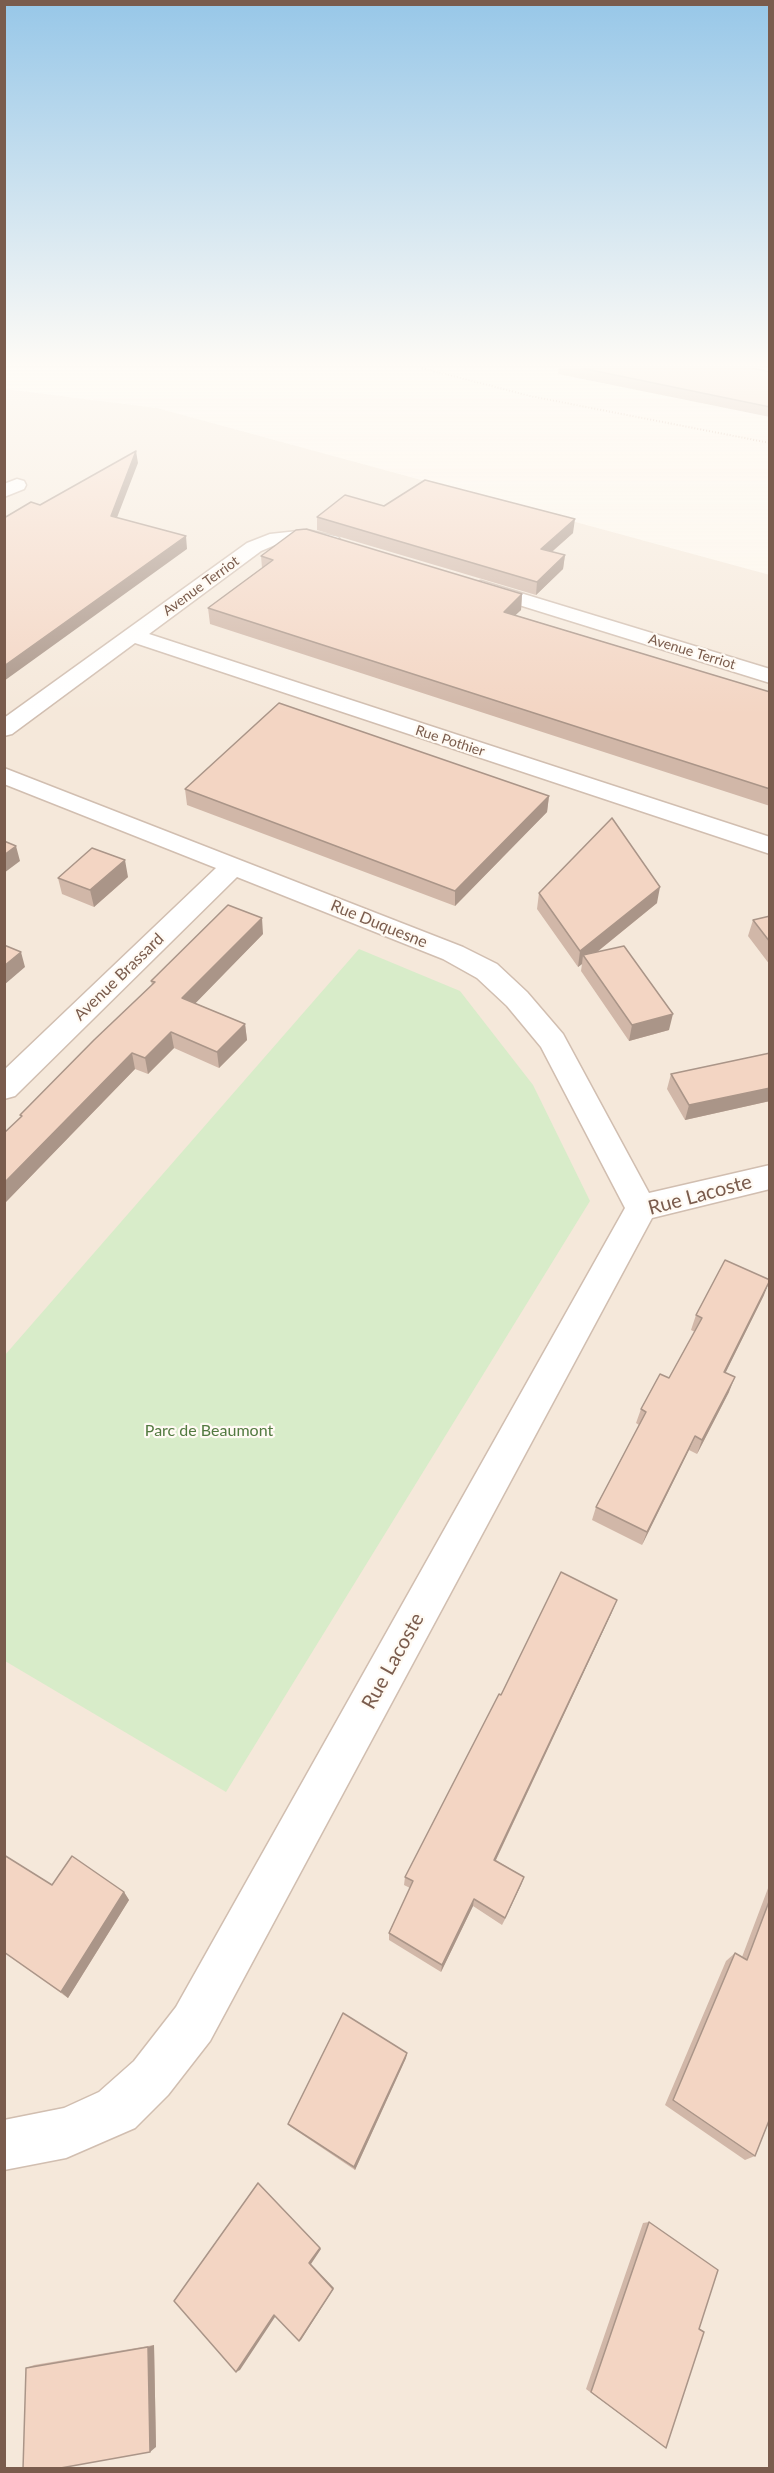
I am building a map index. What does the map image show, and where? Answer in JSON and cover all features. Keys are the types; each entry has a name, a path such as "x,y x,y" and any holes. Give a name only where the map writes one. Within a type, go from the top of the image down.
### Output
{"street":[{"name":"Avenue Terriot","path":"4,729 254,547 270,540 307,536 349,546"},
{"name":"Avenue Terriot","path":"463,581 770,676"},
{"name":"Rue Pothier","path":"131,635 770,846"},
{"name":"Rue Duquesne","path":"4,775 453,953 487,971 517,999 553,1041 641,1208"},
{"name":"Avenue Brassard","path":"4,1088 232,866"},
{"name":"Rue Lacoste","path":"4,2145 66,2133 117,2110 151,2078 193,2024 641,1208 770,1177"}],"shaded area":[{"path":"5,483 434,483 770,575 769,2468 5,2468"}],"green space":[{"name":"Parc de Beaumont","path":"359,949 460,991 533,1085 590,1201 226,1792 5,1661 5,1355"}],"building":[{"path":"78,483 124,483 111,516 186,536 4,666 4,518 31,502 40,505"},
{"path":"420,483 438,483 575,519 541,549 565,555 537,582 317,517 345,495 384,506"},
{"path":"306,529 522,594 504,612 770,692 770,789 208,608 273,560 261,556 296,530"},
{"path":"279,703 549,796 455,891 185,789"},
{"path":"612,818 660,887 580,951 539,893"},
{"path":"4,841 16,846 4,855"},
{"path":"92,848 125,860 90,890 58,878"},
{"path":"228,905 262,918 182,998 245,1024 217,1052 171,1032 145,1058 132,1053 4,1183 4,1133 94,1040 155,982 151,981"},
{"path":"770,916 770,942 753,920"},
{"path":"4,945 21,952 4,966"},
{"path":"624,946 673,1014 632,1025 583,955"},
{"path":"770,1053 770,1088 689,1105 671,1074"},
{"path":"725,1260 770,1280 724,1372 735,1377 702,1440 695,1436 647,1532 596,1507 646,1412 641,1409 660,1374 669,1378 702,1318 696,1315"},
{"path":"561,1572 617,1600 494,1860 524,1877 505,1918 474,1899 442,1965 389,1933 413,1881 405,1877 499,1694 501,1695"},
{"path":"4,1855 52,1885 72,1856 124,1892 61,1992 4,1952"},
{"path":"770,1899 770,2118 755,2156 673,2100 735,1953 747,1960"},
{"path":"343,2013 407,2053 354,2167 288,2124"},
{"path":"258,2183 320,2248 309,2263 333,2289 299,2341 274,2315 236,2372 174,2301"},
{"path":"649,2222 718,2270 699,2329 704,2332 666,2448 591,2392"},
{"path":"148,2347 150,2452 55,2469 23,2469 26,2368"}]}
